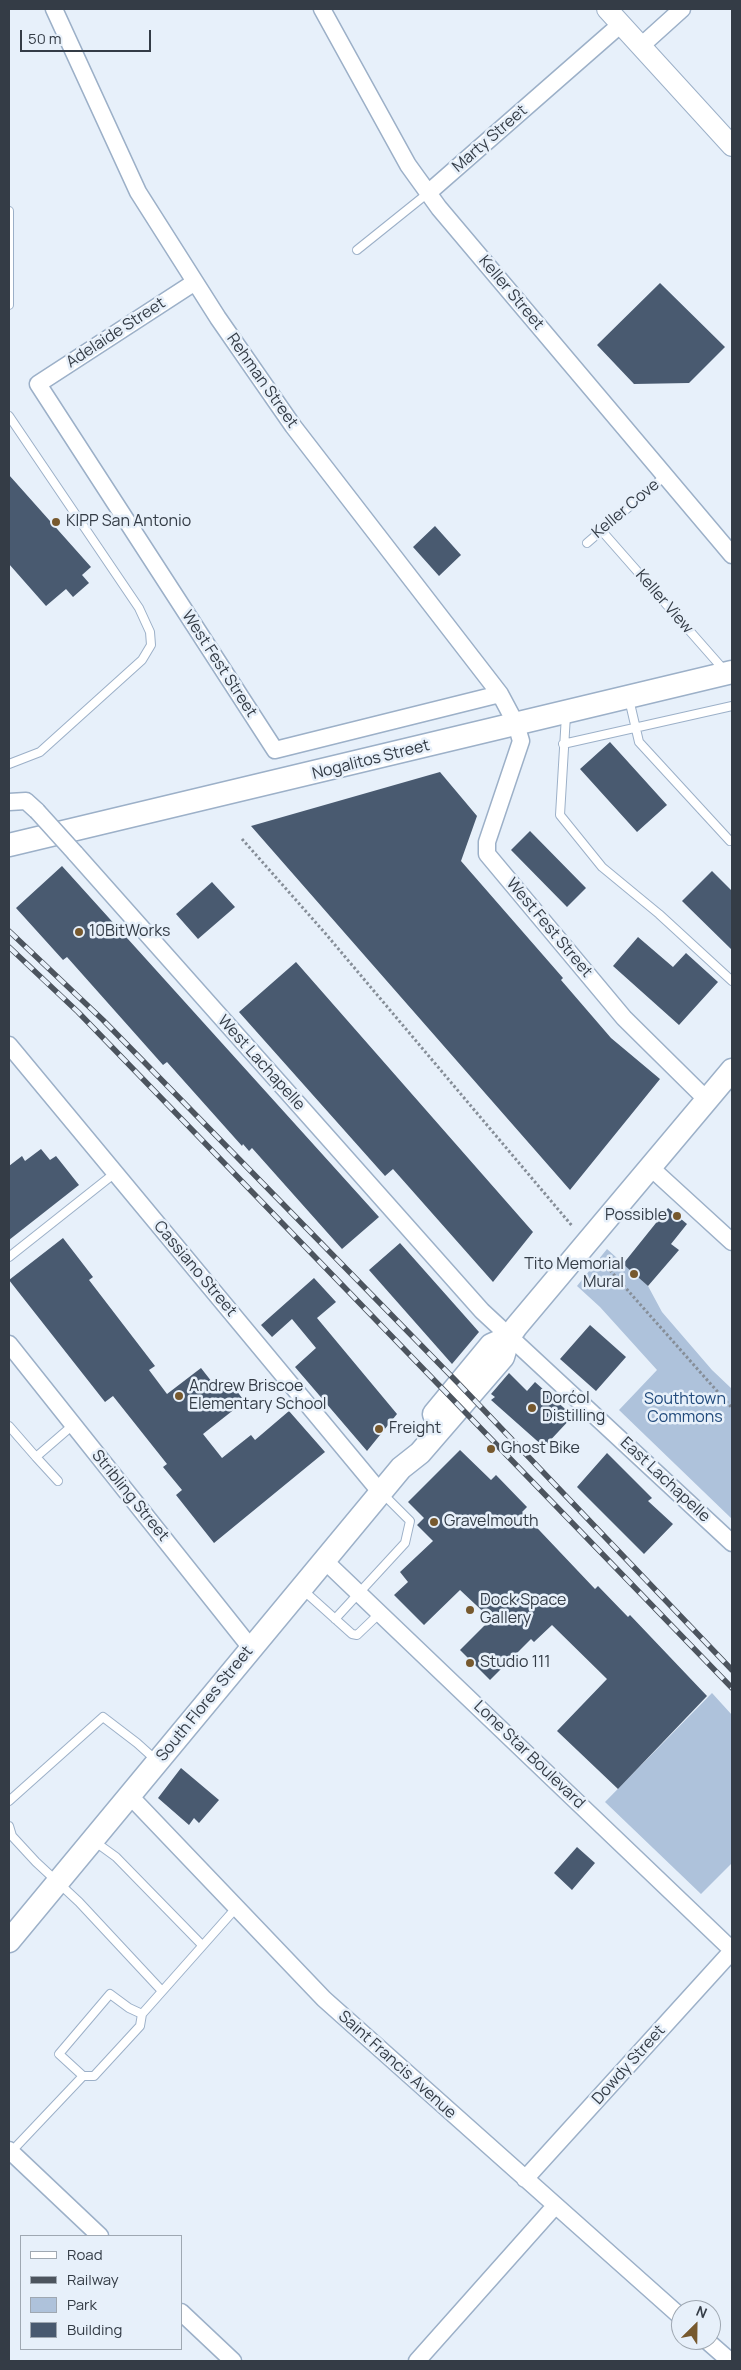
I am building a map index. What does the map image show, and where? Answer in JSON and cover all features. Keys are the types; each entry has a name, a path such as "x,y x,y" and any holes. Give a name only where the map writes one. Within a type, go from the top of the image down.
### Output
{"main road":[{"name":"Nogalitos Street","path":"9,845 729,673"},
{"name":"South Flores Street","path":"9,1941 381,1493 401,1468 411,1442 458,1384 491,1345 509,1337 732,1070"}],"street":[{"name":"Rehman Street","path":"54,9 138,192 218,318 293,426 500,694 516,724"},
{"name":"Keller Street","path":"322,9 408,165 428,193 462,237 732,555"},
{"path":"607,9 732,146"},
{"path":"641,46 682,9"},
{"name":"Marty Street","path":"428,193 621,24"},
{"name":"Adelaide Street","path":"38,384 195,282"},
{"name":"West Fest Street","path":"38,384 275,750 500,694"},
{"name":"West Fest Street","path":"516,724 521,741 486,842 487,854 624,1018 707,1100"},
{"name":"West Lachapelle","path":"9,802 26,802 37,811 476,1304 509,1337"},
{"name":"Cassiano Street","path":"9,1046 381,1493"},
{"path":"650,1167 732,1242"},
{"name":"East Lachapelle","path":"509,1337 732,1543"},
{"name":"Stribling Street","path":"9,1344 251,1648"},
{"name":"Lone Star Boulevard","path":"325,1561 732,1951"},
{"name":"Saint Francis Avenue","path":"130,1796 324,1999 671,2309"},
{"name":"Dowdy Street","path":"525,2179 732,1951"},
{"path":"10,2151 99,2235"},
{"path":"417,2361 556,2206"},
{"path":"182,2313 233,2361"},
{"path":"717,2350 730,2361"}],"lane":[{"name":"Marty Street","path":"357,250 428,193"},
{"path":"9,211 9,304"},
{"path":"9,416 139,608 150,632 151,645 142,660 40,752 9,764"},
{"name":"Keller Cove","path":"587,543 666,476"},
{"name":"Keller View","path":"602,530 729,673"},
{"path":"629,697 639,742 730,841"},
{"path":"563,744 635,726 732,706"},
{"path":"566,712 560,815 602,867 659,914 732,981"},
{"path":"9,1257 115,1173"},
{"path":"36,1457 73,1425"},
{"path":"9,1426 58,1481"},
{"path":"335,1619 405,1543 410,1520 381,1493"},
{"path":"302,1588 352,1634 357,1635 380,1613"},
{"path":"9,1801 103,1717 137,1742 158,1762"},
{"path":"9,1826 12,1836 57,1883 79,1902 162,1990"},
{"path":"93,1840 116,1857 202,1944"},
{"path":"142,2014 129,2008 110,1994 59,2054 83,2076 94,2076 140,2026 142,2014 162,1990 236,1908"},
{"path":"10,2151 83,2076"}],"path":[{"path":"242,839 325,933 573,1227"},
{"path":"600,1259 732,1408"}],"green space":[{"name":"Southtown Commons","path":"607,1249 648,1286 662,1312 712,1370 732,1389 732,1519 619,1410 657,1370 600,1307 577,1286"},
{"path":"712,1693 732,1715 732,1863 701,1894 605,1802"}],"building":[{"path":"660,283 725,347 689,383 634,384 597,345"},
{"path":"9,475 91,567 82,575 89,583 73,597 66,589 46,606 9,564"},
{"path":"435,526 461,555 439,576 413,547"},
{"path":"610,742 667,805 637,832 580,769"},
{"path":"440,772 477,816 461,861 563,978 561,980 611,1038 660,1079 570,1190 251,826"},
{"path":"530,831 586,888 567,907 511,850"},
{"path":"62,866 379,1217 342,1249 252,1148 249,1151 243,1144 242,1146 167,1062 163,1065 67,957 63,960 16,908"},
{"path":"712,871 732,891 732,950 682,901"},
{"path":"212,882 235,907 198,939 176,914"},
{"path":"638,937 673,967 686,953 718,982 679,1025 613,966"},
{"path":"296,962 533,1232 493,1282 393,1169 385,1176 239,1012"},
{"path":"41,1149 50,1160 56,1156 79,1185 9,1240 9,1166 22,1156 25,1161"},
{"path":"668,1208 687,1224 671,1244 679,1250 648,1286 623,1264"},
{"path":"63,1238 93,1277 89,1280 155,1366 149,1370 167,1394 201,1368 219,1391 230,1382 242,1398 233,1405 236,1408 203,1434 222,1458 251,1435 255,1440 289,1411 325,1452 214,1543 176,1495 182,1490 163,1467 167,1464 113,1396 105,1402 9,1280"},
{"path":"400,1243 479,1332 452,1364 369,1270"},
{"path":"314,1278 336,1302 317,1318 397,1414 367,1451 295,1367 316,1348 292,1319 272,1337 261,1325"},
{"path":"590,1325 626,1357 596,1391 560,1359"},
{"name":"Dorćol Distilling","path":"509,1373 527,1391 535,1382 573,1416 544,1447 491,1400 495,1397 491,1394"},
{"path":"460,1450 491,1480 496,1475 527,1507 522,1512 595,1589 598,1586 628,1617 630,1615 707,1696 618,1789 557,1731 607,1679 552,1625 534,1642 531,1639 490,1680 460,1650 491,1619 460,1590 424,1625 394,1595 408,1582 400,1572 433,1541 417,1525 424,1518 408,1502"},
{"path":"607,1453 652,1498 648,1501 673,1524 644,1554 577,1487"},
{"path":"181,1768 219,1800 199,1823 194,1818 189,1825 158,1798"},
{"path":"577,1847 595,1863 572,1890 554,1873"}],"railway":[{"path":"9,931 103,1020 458,1383 732,1670"},
{"path":"9,947 78,1012 732,1688"}],"place":[{"name":"KIPP San Antonio","path":"56,522"},
{"name":"10BitWorks","path":"79,932"},
{"name":"Possible","path":"677,1216"},
{"name":"Tito Memorial Mural","path":"634,1274"},
{"name":"Andrew Briscoe Elementary School","path":"179,1396"},
{"name":"Dorćol Distilling","path":"532,1408"},
{"name":"Freight","path":"379,1429"},
{"name":"Ghost Bike","path":"491,1449"},
{"name":"Gravelmouth","path":"434,1522"},
{"name":"Dock Space Gallery","path":"470,1610"},
{"name":"Studio 111","path":"470,1663"}]}
